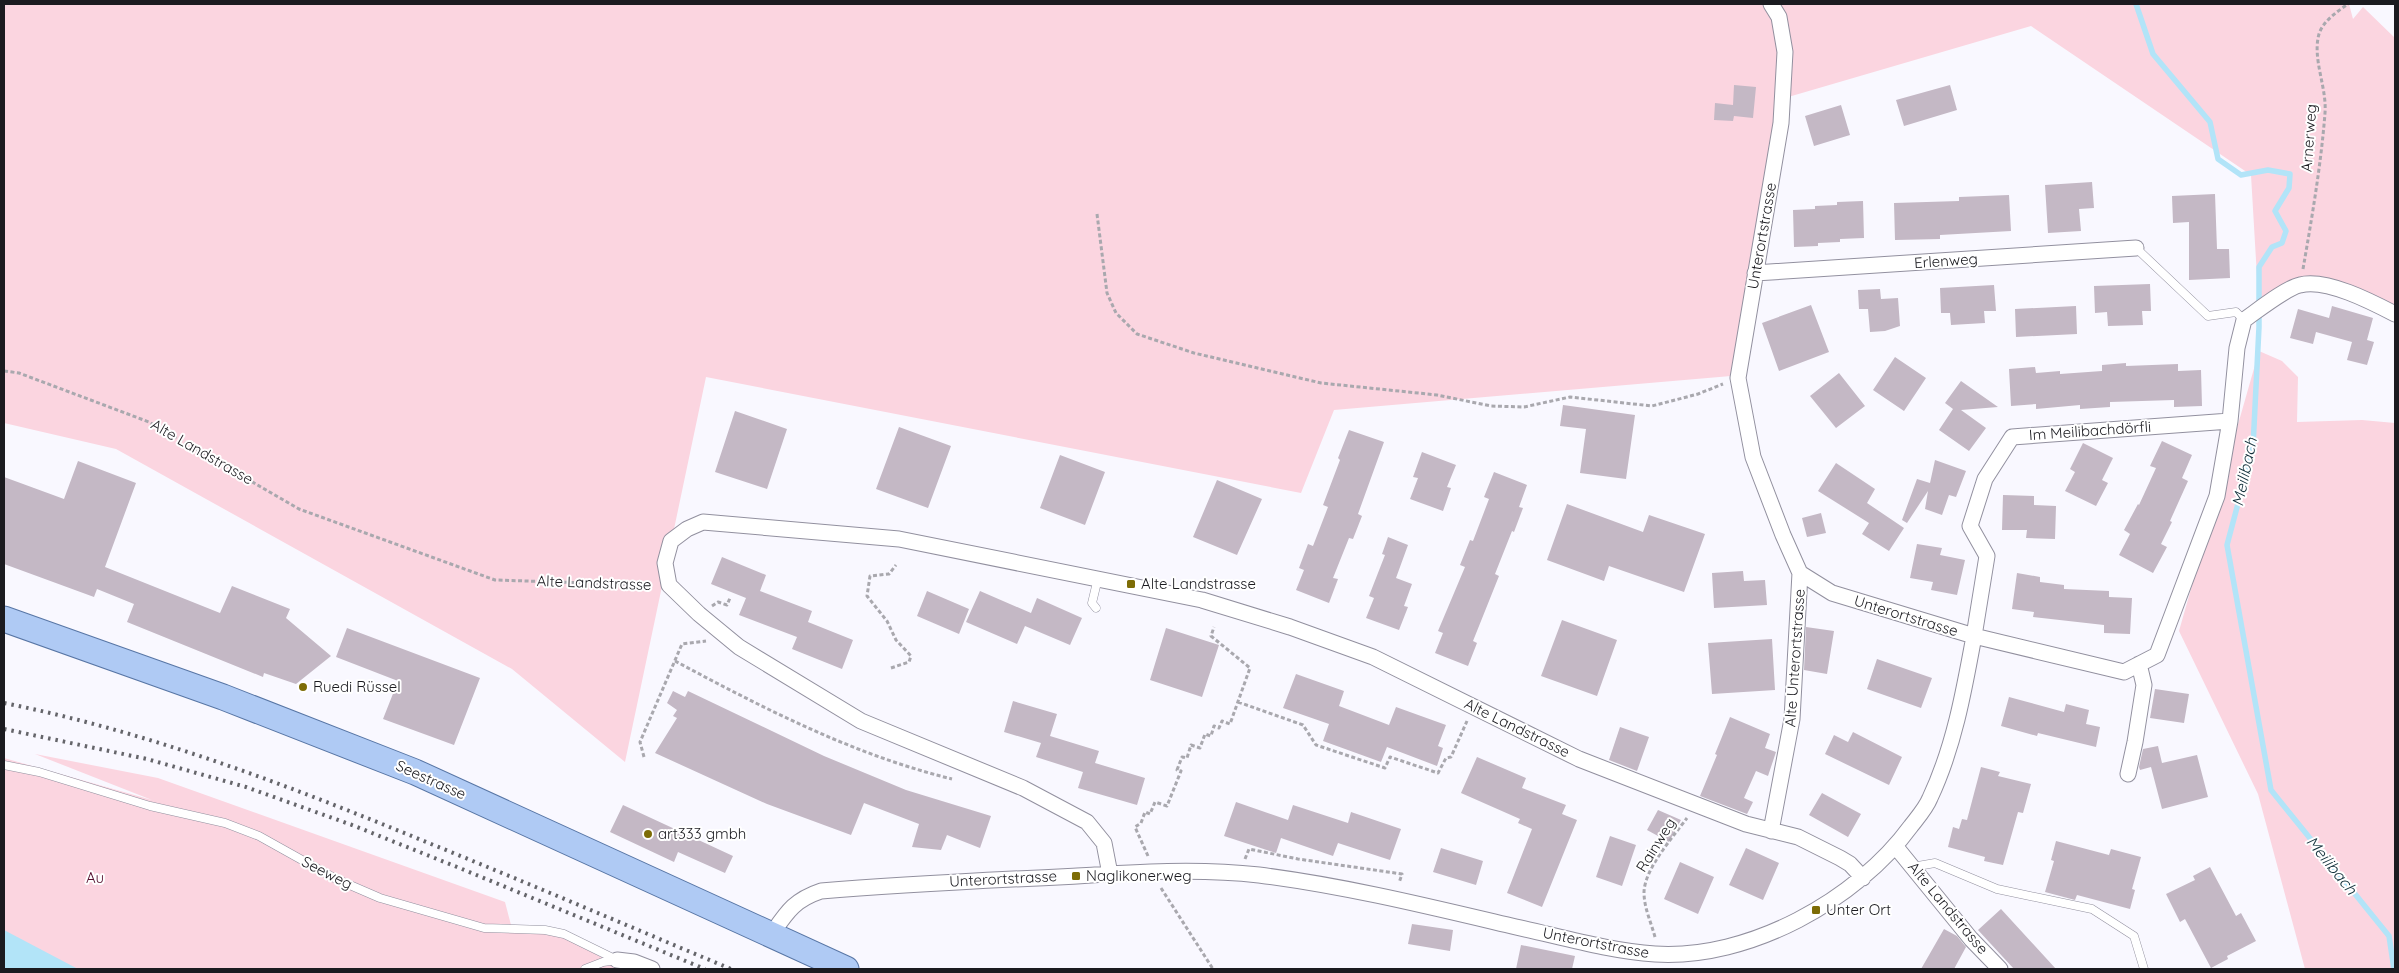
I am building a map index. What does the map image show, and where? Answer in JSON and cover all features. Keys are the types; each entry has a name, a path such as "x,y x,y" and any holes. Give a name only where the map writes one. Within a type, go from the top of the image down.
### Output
{"main road":[{"name":"Seestrasse","path":"4,619 223,697 415,772 846,969"}],"street":[{"name":"Unterortstrasse","path":"772,935 791,906 805,896 821,891 958,881 1204,871 1314,883 1374,894 1577,941 1657,954 1699,952 1744,942 1786,926 1816,910 1863,878 1896,847 1930,801 1959,719 1974,636 1832,593 1800,573 1753,457 1738,378 1782,123 1785,52 1779,17 1771,4"},
{"name":"Erlenweg","path":"1755,273 2136,248"},
{"path":"1974,636 2124,672 2157,655 2217,496 2230,421 2237,348 2247,318 2300,284 2331,286 2359,296 2395,314"},
{"name":"Im Meilibachdörfli","path":"1974,636 1987,556 1970,526 1985,479 2012,437 2230,421"},
{"name":"Alte Landstrasse","path":"669,585 665,563 671,541 687,529 703,522 900,539 1202,600 1290,627 1373,657 1579,759 1696,805 1771,831 1798,837 1850,864 1863,878"},
{"name":"Alte Unterortstrasse","path":"1771,831 1792,719 1800,573"},
{"path":"669,585 699,614 739,647 862,721 1023,788 1087,822 1104,843 1110,874"},
{"path":"2128,774 2136,742 2144,685 2139,664"},
{"name":"Alte Landstrasse","path":"1896,847 1971,939 2000,969"},
{"name":"Seeweg","path":"617,960 634,962 652,969"}],"lane":[{"path":"2136,248 2208,316 2236,312 2247,318"},
{"path":"1096,608 1092,603 1098,578"},
{"name":"Seeweg","path":"4,765 39,772 150,806 225,823 259,836 336,879 380,898 484,928 545,930 564,934 617,960"},
{"path":"1912,867 1935,862 1998,889 2092,909 2134,936 2144,969"},
{"path":"585,969 603,962 617,960"}],"path":[{"name":"Arnerweg","path":"2300,284 2315,201 2325,111 2318,47 2319,32 2330,18 2348,4"},
{"path":"1097,214 1107,293 1116,313 1138,334 1194,353 1322,383 1437,395 1490,406 1524,407 1570,397 1652,406 1698,394 1738,378"},
{"name":"Alte Landstrasse","path":"4,371 19,373 149,422 299,509 495,580 669,585"},
{"path":"891,668 909,662 911,656 896,640 887,621 867,596 870,576 889,574 896,565"},
{"path":"706,611 718,602 727,605 730,598"},
{"path":"1151,863 1144,842 1135,828 1141,823 1145,812 1150,814 1155,802 1167,806 1181,771 1177,770 1182,757 1186,758 1191,745 1200,748 1205,734 1211,736 1214,726 1219,728 1222,721 1230,724 1250,668 1212,636 1214,627"},
{"path":"644,757 640,742 682,644 706,641"},
{"path":"675,661 732,691 858,749 893,762 956,780"},
{"path":"1238,702 1303,725 1316,745 1385,768 1390,757 1438,773 1446,758 1451,757 1465,725"},
{"name":"Rainweg","path":"1652,929 1646,911 1644,891 1648,875 1696,805"},
{"path":"1244,865 1249,849 1298,859 1402,874"},
{"path":"1157,882 1213,969"}],"green space":[{"path":"4,4 2349,4 2353,19 2363,7 2395,38 2395,314 2300,284 2259,311 2251,175 2031,26 1778,100 1731,376 1334,410 1301,493 706,377 625,762 512,669 116,449 4,423"},
{"path":"2259,351 2282,361 2298,377 2297,422 2362,420 2395,423 2395,969 2305,969 2258,794 2179,631"},
{"name":"Au","path":"35,754 158,778 505,902 511,925 545,930 652,969 4,969 4,758 152,800"}],"water":[{"path":"4,930 78,969 4,969"}],"building":[{"path":"1734,85 1756,87 1753,118 1734,116 1733,121 1714,120 1715,103 1733,105"},
{"path":"1950,85 1957,110 1904,126 1896,100"},
{"path":"1841,105 1850,135 1814,146 1805,116"},
{"path":"2092,182 2094,208 2079,209 2081,231 2048,233 2045,185"},
{"path":"2215,194 2217,249 2229,249 2230,278 2189,280 2189,222 2173,223 2172,196"},
{"path":"2009,195 2011,231 1940,235 1940,239 1895,240 1894,203 1959,201 1959,197"},
{"path":"1863,201 1864,238 1840,239 1840,242 1818,243 1818,246 1794,247 1793,210 1837,205 1837,202"},
{"path":"2150,284 2151,311 2142,311 2143,325 2108,326 2107,312 2095,313 2094,286"},
{"path":"1994,285 1996,311 1984,311 1985,323 1951,325 1950,313 1941,313 1940,288"},
{"path":"1880,289 1881,299 1898,298 1900,326 1885,331 1870,332 1868,309 1859,309 1858,290"},
{"path":"1811,305 1829,352 1779,371 1762,323"},
{"path":"2076,306 2077,334 2016,337 2015,309"},
{"path":"2332,306 2373,318 2367,340 2374,342 2367,365 2347,360 2352,342 2316,332 2313,344 2290,338 2298,309 2329,318"},
{"path":"1895,357 1926,378 1904,411 1873,390"},
{"path":"2126,363 2126,366 2178,364 2178,371 2201,370 2202,406 2174,407 2174,400 2110,402 2110,407 2080,409 2080,405 2036,409 2036,404 2011,406 2009,369 2035,367 2036,373 2060,371 2060,374 2102,371 2102,365"},
{"path":"1839,373 1865,406 1836,428 1810,396"},
{"path":"1961,381 1998,407 1961,410 1986,428 1969,451 1939,430 1953,409 1945,403"},
{"path":"1563,405 1635,415 1626,479 1580,473 1586,429 1560,426"},
{"path":"735,411 787,429 767,489 715,472"},
{"path":"899,427 951,446 928,508 876,489"},
{"path":"1349,430 1384,442 1358,514 1362,516 1353,539 1349,538 1333,578 1338,579 1329,603 1296,590 1304,570 1299,568 1308,544 1313,546 1328,507 1323,505"},
{"path":"2162,441 2192,455 2182,478 2188,481 2161,544 2167,547 2153,573 2119,555 2130,534 2124,530 2139,505 2156,468 2150,466"},
{"path":"2083,443 2113,458 2102,480 2108,483 2096,506 2065,491 2075,472 2070,469"},
{"path":"1422,452 1456,465 1447,487 1451,488 1443,511 1410,499 1418,478 1413,477"},
{"path":"1060,455 1105,472 1085,525 1040,508"},
{"path":"1935,460 1966,471 1956,497 1949,495 1942,515 1925,509 1928,491 1907,523 1902,520 1917,479 1930,483"},
{"path":"78,461 136,483 105,567 220,613 232,586 290,609 286,618 331,656 296,684 264,673 263,677 127,622 134,604 97,589 94,597 4,564 4,477 64,499"},
{"path":"1836,463 1875,489 1867,503 1904,528 1889,551 1862,534 1869,523 1818,491"},
{"path":"1494,472 1527,485 1519,507 1523,508 1495,574 1499,576 1473,641 1477,643 1468,666 1435,653 1443,633 1438,631 1465,567 1460,565 1470,540 1473,541 1489,499 1484,497"},
{"path":"1217,480 1262,499 1237,555 1193,537"},
{"path":"2003,495 2034,496 2034,505 2056,506 2055,539 2026,538 2027,530 2002,530"},
{"path":"1567,504 1643,532 1649,515 1705,534 1684,592 1609,566 1604,581 1547,560"},
{"path":"1821,513 1826,533 1807,537 1802,518"},
{"path":"1388,537 1408,545 1396,578 1412,584 1404,606 1408,607 1399,630 1366,618 1374,598 1369,596 1385,555 1382,554"},
{"path":"1917,544 1942,548 1940,555 1965,560 1957,595 1931,590 1933,582 1910,578"},
{"path":"722,557 766,575 760,591 812,611 808,622 853,640 842,669 792,649 797,637 739,615 746,598 711,584"},
{"path":"1743,571 1744,581 1765,580 1767,605 1714,608 1712,573"},
{"path":"2017,573 2040,577 2040,582 2064,585 2064,589 2109,591 2109,597 2132,598 2130,634 2104,633 2104,625 2033,617 2034,612 2012,609"},
{"path":"927,591 969,609 959,634 917,616"},
{"path":"980,591 1031,613 1037,598 1082,618 1070,645 1025,626 1017,644 966,622"},
{"path":"1562,620 1617,640 1597,696 1541,676"},
{"path":"1806,627 1834,631 1827,674 1804,670"},
{"path":"347,628 480,678 454,745 383,719 398,681 336,657"},
{"path":"1166,628 1219,645 1202,697 1150,680"},
{"path":"1772,639 1775,690 1712,694 1708,643"},
{"path":"1877,659 1932,678 1921,708 1867,689"},
{"path":"1296,674 1344,691 1339,706 1389,725 1396,707 1446,725 1438,746 1443,748 1437,766 1387,747 1381,762 1323,741 1329,724 1283,708"},
{"path":"2155,689 2189,694 2184,723 2150,718"},
{"path":"673,691 685,697 688,691 824,756 906,790 991,816 980,848 947,835 941,850 912,847 919,824 864,803 851,835 767,804 655,753 677,718 673,716 677,710 667,703"},
{"path":"2009,697 2064,712 2066,704 2089,710 2086,724 2100,727 2096,747 2038,733 2037,736 2001,726"},
{"path":"1013,701 1057,714 1050,736 1099,751 1095,763 1145,778 1137,805 1078,788 1083,772 1036,757 1041,743 1004,732"},
{"path":"1730,717 1770,734 1765,748 1776,752 1768,776 1756,771 1744,798 1753,802 1747,814 1700,796"},
{"path":"1620,727 1649,737 1637,771 1609,760"},
{"path":"1853,732 1902,757 1889,785 1825,754 1834,735 1848,742"},
{"path":"2158,746 2162,763 2197,755 2208,797 2162,809 2151,767 2140,770 2139,767 2143,749"},
{"path":"1477,757 1526,778 1522,788 1566,805 1562,814 1577,820 1542,907 1507,893 1532,829 1518,823 1520,819 1461,793"},
{"path":"1981,767 2000,772 1998,776 2031,784 2023,813 2018,812 2003,865 1984,861 1985,857 1948,847 1953,827 1959,829 1962,819 1967,820"},
{"path":"1822,793 1861,814 1848,837 1809,815"},
{"path":"1236,802 1288,820 1293,805 1348,823 1351,812 1401,829 1390,860 1338,843 1333,856 1281,838 1276,853 1224,836"},
{"name":"art333 gmbh","path":"623,805 733,856 725,873 678,852 674,862 610,832"},
{"path":"1658,810 1681,820 1669,842 1647,830"},
{"path":"1610,836 1636,845 1622,886 1596,877"},
{"path":"2056,841 2109,855 2111,849 2141,857 2132,889 2135,890 2130,909 2077,895 2075,900 2045,892 2054,861 2051,860"},
{"path":"1441,848 1483,861 1476,885 1433,872"},
{"path":"1746,848 1779,863 1763,900 1729,885"},
{"path":"1680,862 1714,877 1698,914 1664,899"},
{"path":"2210,867 2236,916 2241,913 2256,941 2227,956 2228,959 2211,968 2185,919 2180,922 2166,894 2195,880 2193,876"},
{"path":"2001,909 2056,969 2014,969 1978,930"},
{"path":"1412,924 1453,930 1450,951 1408,944"},
{"path":"1944,929 1957,936 1966,947 1954,969 1921,969"},
{"path":"1521,945 1575,956 1572,969 1516,969"}],"waterway":[{"name":"Meilibach","path":"2136,4 2153,54 2210,122 2218,159 2241,175 2268,170 2290,174 2289,188 2275,211 2286,231 2282,243 2272,247 2259,267 2259,327 2253,447 2227,545 2271,790 2389,936 2394,969"}],"railway":[{"path":"4,703 60,715 115,730 169,746 277,783 383,824 731,969"},
{"path":"4,729 147,759 246,787 352,825 705,969"}],"place":[{"name":"Alte Landstrasse","path":"1131,584"},
{"name":"Ruedi Rüssel","path":"303,687"},
{"name":"art333 gmbh","path":"648,834"},
{"name":"Naglikonerweg","path":"1076,876"},
{"name":"Unter Ort","path":"1816,910"}]}
